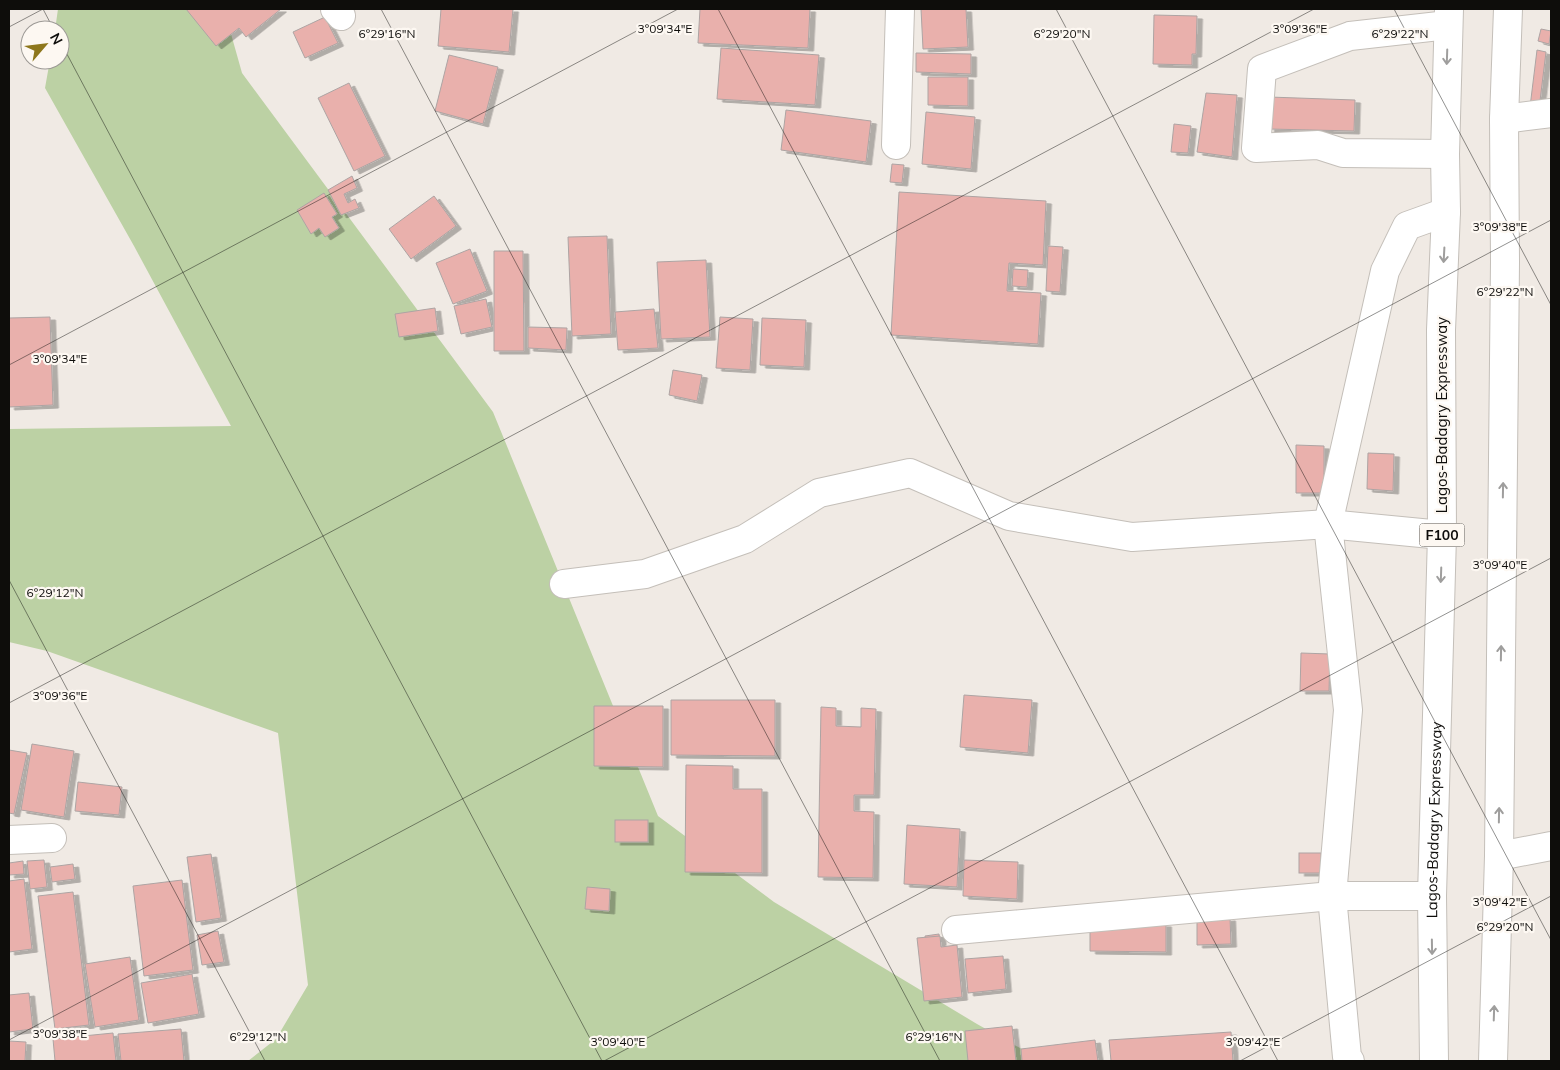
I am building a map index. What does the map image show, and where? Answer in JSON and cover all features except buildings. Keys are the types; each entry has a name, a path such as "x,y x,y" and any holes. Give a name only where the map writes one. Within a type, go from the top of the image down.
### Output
{"main road":[{"path":"896,145 900,9"},
{"path":"1493,1061 1499,856 1505,262 1504,119 1508,9"},
{"path":"1445,154 1343,153 1318,145 1256,148 1262,69 1350,36 1448,17"},
{"name":"Lagos-Badagry Expressway","path":"1434,1061 1432,896 1442,535 1441,330 1446,212 1445,154 1448,17"},
{"path":"1504,119 1551,113"},
{"path":"1350,1061 1347,1057 1332,896 1348,710 1328,524 1385,271 1407,226 1446,212"},
{"path":"564,584 645,574 744,539 819,493 910,473 1008,516 1132,537 1328,524 1442,535"},
{"path":"9,840 52,838"},
{"path":"1499,856 1551,846"},
{"path":"956,930 1332,896 1432,896"}],"green space":[{"path":"58,9 224,9 242,73 493,412 658,816 774,902 977,1024 1043,1061 248,1061 276,1039 308,985 278,733 47,651 9,642 9,429 231,426 134,246 45,88 48,70 70,70 70,20 56,20"}]}
